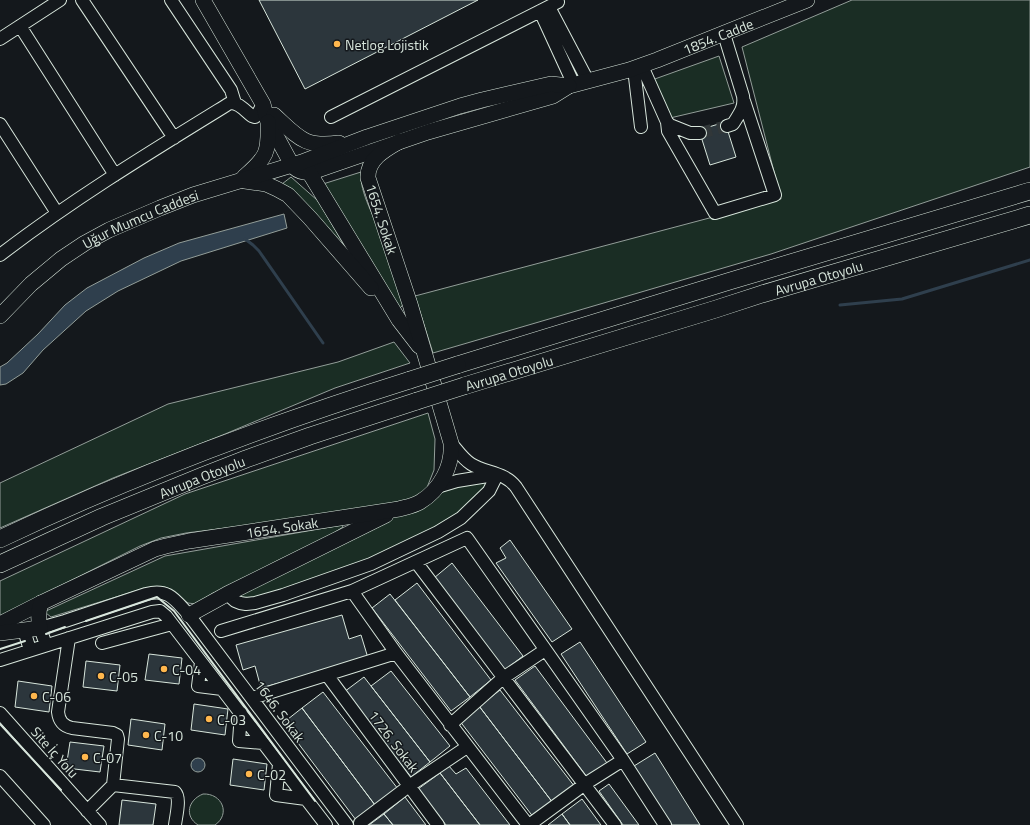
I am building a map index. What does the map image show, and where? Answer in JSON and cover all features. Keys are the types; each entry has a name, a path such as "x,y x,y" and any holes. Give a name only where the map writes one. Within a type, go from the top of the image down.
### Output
{"highway":[{"name":"Avrupa Otoyolu","path":"0,539 164,467 316,410 723,283 1030,190"},
{"name":"Avrupa Otoyolu","path":"0,564 102,517 202,476 303,439 464,386 709,312 762,294 1030,215"}],"main road":[{"path":"203,0 271,117 309,143 327,145 360,140"},
{"name":"1854. Cadde","path":"577,84 635,68 807,0"},
{"path":"301,166 360,140 437,113 482,100 551,84 577,84"},
{"path":"301,166 318,170 428,132 553,96 577,84"},
{"path":"240,180 257,166 266,152 271,117"},
{"name":"1654. Sokak","path":"271,117 399,320 426,355"},
{"name":"1654. Sokak","path":"0,624 155,549 189,541 398,509 418,503 437,487 448,466 451,453 451,443 426,355 368,178 369,168 373,161 384,151 400,141"},
{"name":"Uğur Mumcu Caddesi","path":"0,316 31,284 61,259 85,243 109,230 193,195 240,180 301,166"},
{"path":"240,180 266,184 288,195 399,320"},
{"path":"189,615 227,594 398,509"},
{"path":"0,633 40,628 38,618 42,603"}],"street":[{"path":"0,39 60,0"},
{"path":"82,0 174,138"},
{"path":"171,0 232,90 235,103"},
{"path":"330,117 549,7 577,84"},
{"path":"20,26 115,175"},
{"path":"667,122 668,131 715,213 776,194 744,101 724,34"},
{"path":"635,68 667,122 670,125 690,133 700,133"},
{"path":"635,68 641,127"},
{"path":"727,126 733,124 743,107 744,101"},
{"path":"1,253 57,213 115,175 230,103 237,104 253,117 256,117 263,104"},
{"path":"0,124 57,213"},
{"path":"451,443 470,464 509,479 516,486 737,825"},
{"path":"437,487 457,481 497,475"},
{"path":"227,594 235,601 240,603 255,603 283,595 371,564 438,532 461,518 489,491 497,475"},
{"path":"221,631 352,591 467,538 623,760 665,825"},
{"path":"416,562 615,825"},
{"path":"352,591 450,725 528,825 584,784 623,760"},
{"name":"1646. Sokak","path":"40,628 146,594 156,592 165,593 189,615 347,825"},
{"path":"0,660 160,611 172,624 326,825"},
{"path":"102,643 172,624"},
{"path":"40,628 46,645"},
{"path":"24,630 30,650"},
{"name":"Site İç Yolu","path":"69,638 58,712 60,719 63,725 69,728 113,733 117,735 118,739 114,785"},
{"path":"450,725 504,678 545,650"},
{"path":"252,698 327,676 396,653"},
{"path":"201,662 198,686 222,690"},
{"name":"1726. Sokak","path":"327,676 438,825"},
{"name":"Site İç Yolu","path":"0,713 100,825"},
{"path":"241,713 239,741 263,743"},
{"path":"360,823 409,786 467,747"},
{"path":"279,764 276,795 306,799"},
{"path":"0,776 44,825"},
{"path":"87,811 114,785 175,792 177,793 178,798 174,825"}],"green space":[{"path":"852,0 1030,0 1030,167 771,254 433,353 415,296 781,199 742,47"},
{"path":"719,56 734,103 670,118 652,80"},
{"path":"361,172 361,180 365,197 383,239 403,303 400,308 323,184"},
{"path":"291,177 320,204 355,264 282,184"},
{"path":"394,342 410,363 335,388 225,434 113,478 0,528 0,483 168,404 338,362"},
{"path":"428,413 435,439 434,470 426,490 416,498 339,514 186,533 161,538 140,546 0,616 0,581 185,494"},
{"path":"497,475 489,491 438,532 255,603 227,594 433,491"},
{"path":"342,525 343,527 332,534 225,589 213,593 196,604 188,603 168,588 142,589 51,617 46,613 46,611 165,556"},
{"path":"203,794 215,797 222,805 223,815 215,825 198,825 189,813 191,804"}],"water":[{"path":"284,214 287,228 181,261 118,291 86,311 43,350 23,373 6,384 0,385 0,367 7,363 38,334 65,305 87,288 144,258 179,243"},
{"path":"195,758 201,758 205,762 205,768 201,772 195,772 191,768 191,762"}],"building":[{"name":"Netlog Lojistik","path":"259,0 478,0 305,89"},
{"path":"725,122 736,157 710,165 699,130"},
{"path":"510,540 572,629 552,642 496,563 506,558 500,548"},
{"path":"452,563 523,656 505,670 434,578"},
{"path":"417,583 491,680 470,697 395,600"},
{"path":"390,594 470,697 451,711 372,608"},
{"path":"342,615 349,639 361,635 368,658 261,688 255,666 243,670 236,645"},
{"path":"580,642 646,742 627,754 561,654"},
{"name":"C-04","path":"149,654 182,658 179,684 145,680"},
{"name":"C-05","path":"86,661 120,665 117,691 83,687"},
{"path":"535,666 607,763 587,777 515,680"},
{"path":"391,671 450,746 430,762 371,686"},
{"path":"364,677 430,762 411,777 344,692"},
{"name":"C-06","path":"18,681 52,686 49,712 15,707"},
{"path":"500,690 575,787 553,803 479,706"},
{"path":"323,692 398,789 375,805 302,708"},
{"name":"C-03","path":"194,704 228,709 225,735 191,730"},
{"path":"479,706 553,803 534,818 459,720"},
{"path":"302,708 375,805 356,820 283,723"},
{"name":"C-10","path":"131,719 165,724 162,750 128,745"},
{"name":"C-07","path":"70,742 104,746 100,772 66,768"},
{"path":"655,753 700,825 672,825 634,766"},
{"name":"C-02","path":"233,759 267,764 264,790 230,785"},
{"path":"448,765 456,774 466,768 510,825 480,825 440,773"},
{"path":"440,773 480,825 446,825 418,789"},
{"path":"609,784 639,825 623,825 599,791"},
{"path":"405,797 426,825 393,825 384,814"},
{"path":"582,799 601,825 570,825 562,814"},
{"path":"122,800 156,804 153,825 119,825"},
{"path":"384,814 393,825 369,825"},
{"path":"562,814 570,825 548,825"}],"waterway":[{"path":"245,239 259,251 323,343"},
{"path":"840,305 902,299 1030,260"}],"tunnel":[{"path":"700,133 727,126"}],"wall":[{"path":"86,621 157,597 174,611 315,801"},
{"path":"46,634 65,627"},
{"path":"0,649 25,641"},
{"path":"0,724 61,790"}],"place":[{"name":"Netlog Lojistik","path":"337,44"},
{"name":"C-04","path":"164,669"},
{"name":"C-05","path":"101,676"},
{"name":"C-06","path":"34,696"},
{"name":"C-03","path":"209,719"},
{"name":"C-10","path":"146,735"},
{"name":"C-07","path":"85,757"},
{"name":"C-02","path":"249,774"}]}
